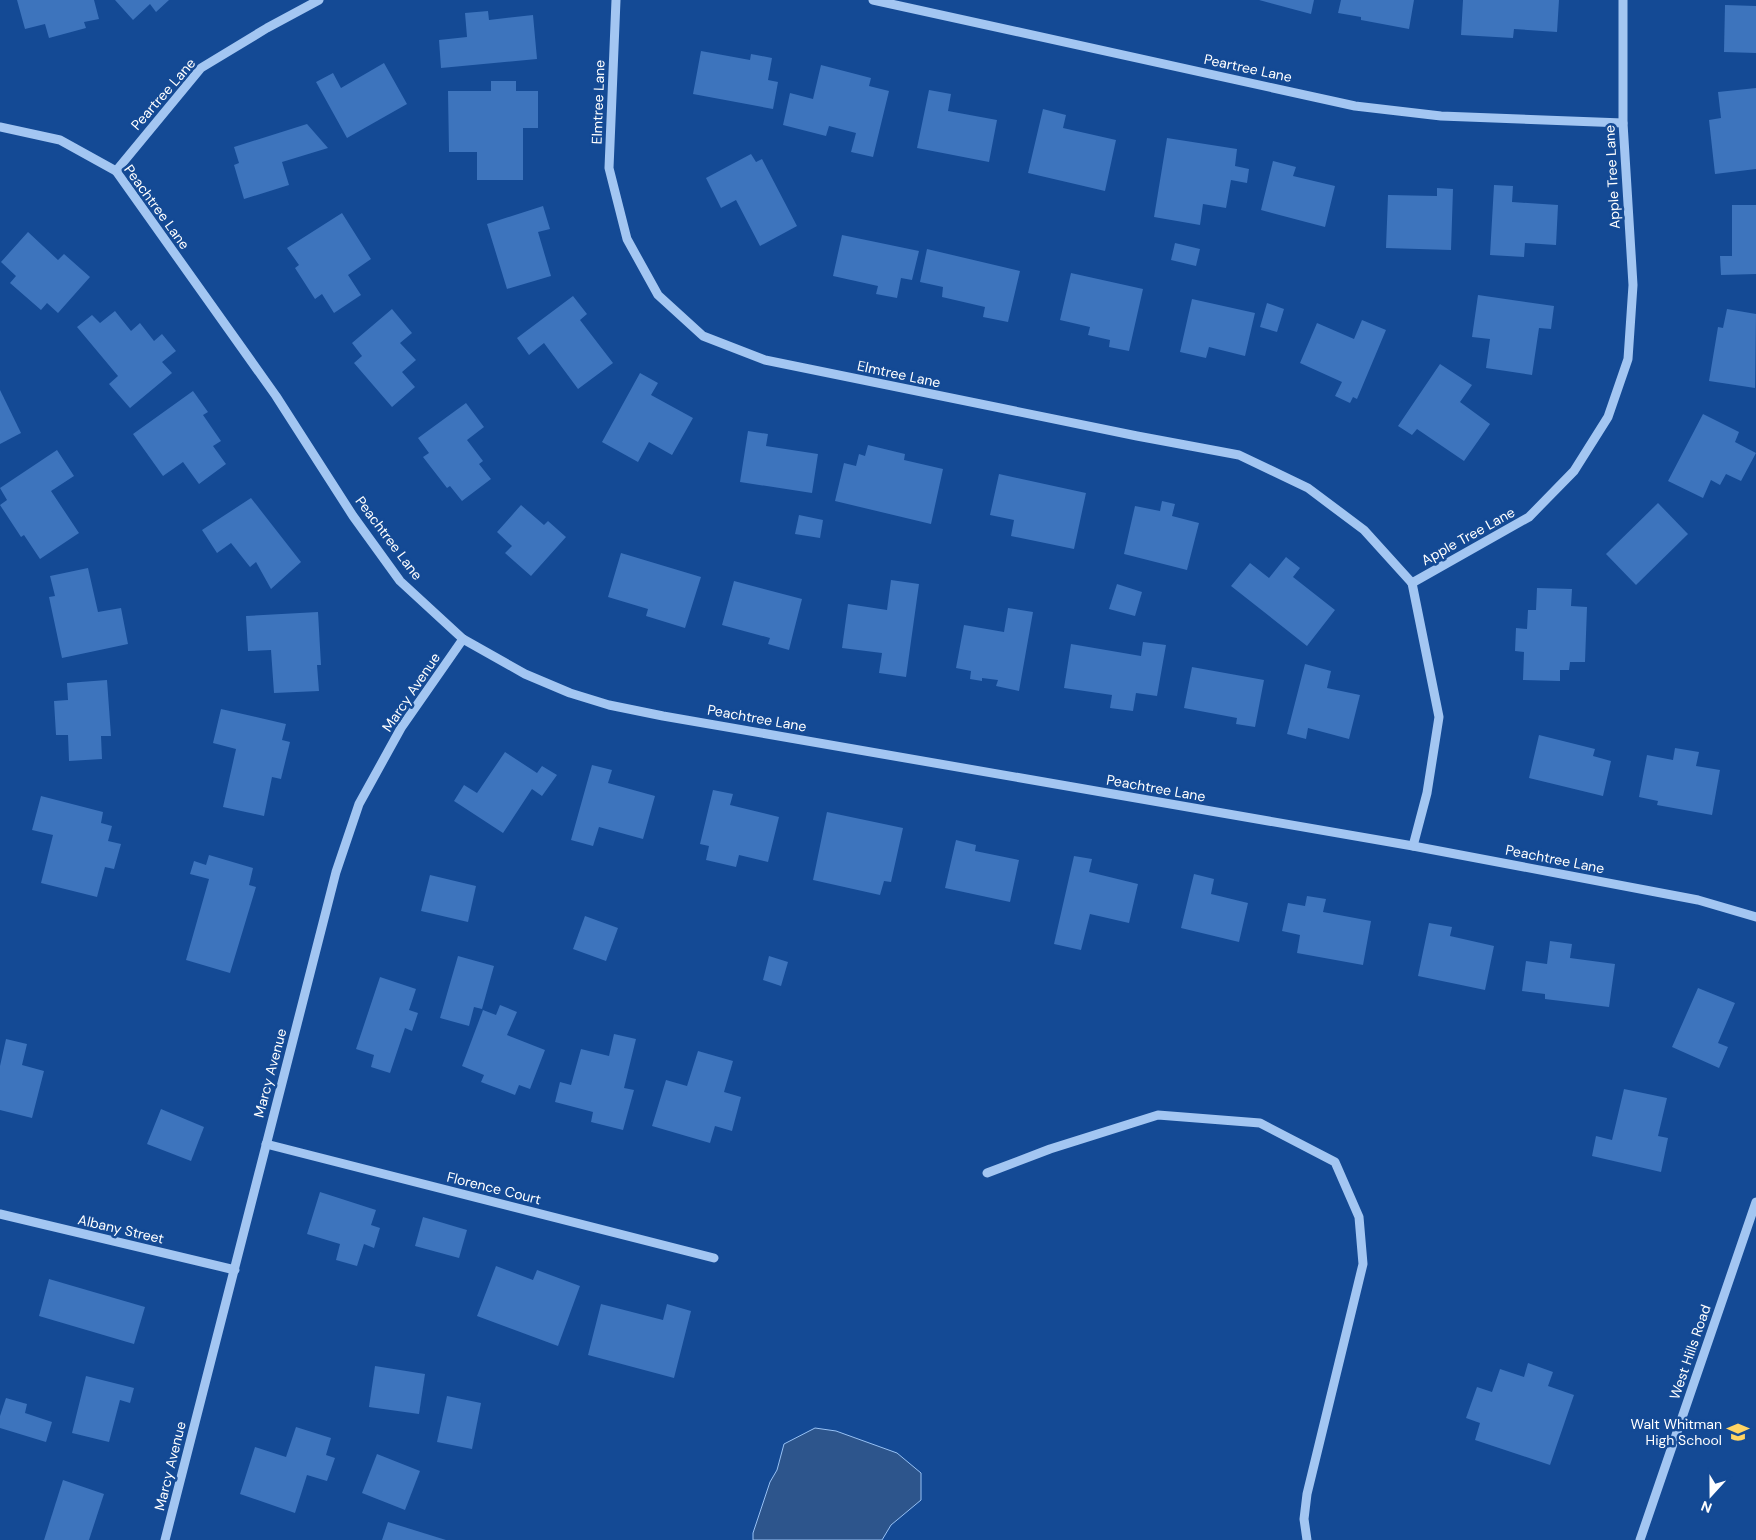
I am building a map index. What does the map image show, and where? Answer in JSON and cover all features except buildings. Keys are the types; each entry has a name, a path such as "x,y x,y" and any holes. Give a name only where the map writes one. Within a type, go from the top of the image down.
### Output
{"street":[{"name":"Peartree Lane","path":"116,171 201,68 267,28 319,0"},
{"name":"Elmtree Lane","path":"616,0 609,168 627,238 658,295 703,336 765,360 1239,455 1308,488 1364,530 1412,583"},
{"name":"Peartree Lane","path":"873,0 1355,106 1441,116 1623,123"},
{"name":"Apple Tree Lane","path":"1413,846 1427,793 1439,716 1412,583 1529,518 1574,471 1608,417 1628,360 1632,284 1623,123 1623,0"},
{"name":"Peachtree Lane","path":"0,127 60,140 116,171 276,396 353,516 400,581 463,639 525,674 570,693 609,705 663,716 1413,846 1698,900 1756,917"},
{"name":"Marcy Avenue","path":"166,1540 336,872 359,804 401,728 463,639"},
{"path":"987,1173 1050,1149 1158,1115 1260,1123 1335,1162 1360,1216 1363,1264 1307,1494 1304,1519 1307,1540"},
{"name":"Florence Court","path":"266,1144 714,1258"},
{"name":"West Hills Road","path":"1640,1540 1756,1202"},
{"name":"Albany Street","path":"0,1214 235,1270"}],"water":[{"path":"815,1428 836,1431 897,1453 921,1473 921,1500 891,1525 882,1540 753,1540 753,1533 770,1482 777,1470 784,1444"}],"place":[{"name":"Walt Whitman High School","path":"1738,1432"}]}
